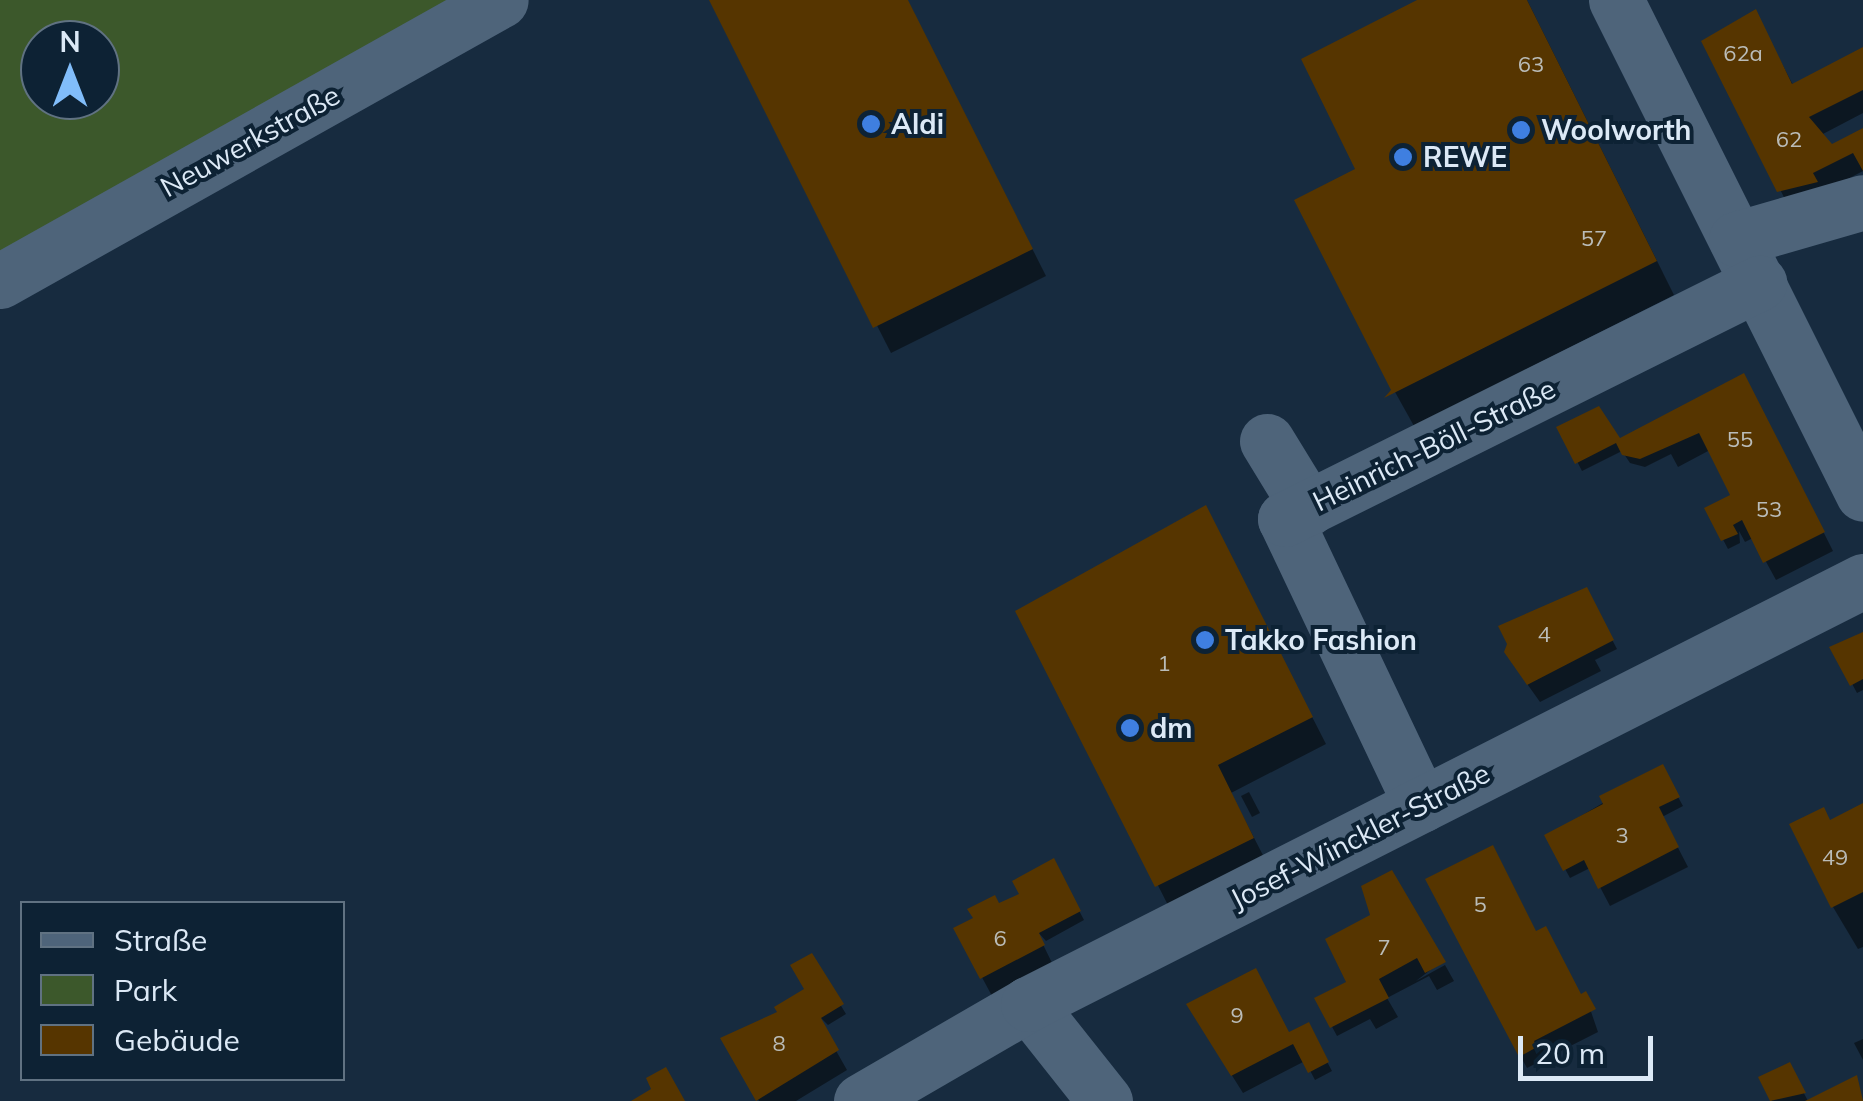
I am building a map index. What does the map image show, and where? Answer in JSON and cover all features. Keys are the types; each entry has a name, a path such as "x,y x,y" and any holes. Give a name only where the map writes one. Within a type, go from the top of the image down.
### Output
{"street":[{"name":"Neuwerkstraße","path":"0,281 501,0"},
{"path":"1616,0 1863,494"},
{"name":"Heinrich-Böll-Straße","path":"1422,805 1285,520 1747,261 1863,202"},
{"path":"1267,441 1308,508"},
{"name":"Josef-Winckler-Straße","path":"861,1101 1028,1004 1863,580"},
{"path":"1028,1004 1105,1101"}],"green space":[{"path":"0,0 501,0 0,281"}],"building":[{"name":"Aldi","path":"709,0 908,0 1033,249 873,328"},
{"path":"1417,0 1527,0 1657,261 1384,398 1391,390 1294,200 1355,169 1301,59"},
{"path":"1756,9 1792,84 1863,47 1863,90 1809,117 1832,144 1863,128 1863,171 1853,153 1813,173 1818,182 1777,192 1701,41"},
{"path":"1744,373 1825,532 1763,563 1742,520 1733,525 1738,534 1721,541 1704,508 1730,495 1699,433 1640,459 1622,455 1616,443 1575,464 1556,427 1599,406 1620,438"},
{"path":"1206,505 1313,717 1218,765 1254,838 1155,887 1015,611"},
{"path":"1587,587 1614,640 1527,685 1504,652 1507,644 1498,626"},
{"path":"1863,632 1863,679 1850,686 1829,647"},
{"path":"1663,764 1680,797 1659,807 1679,847 1598,889 1584,860 1563,871 1544,835 1603,804 1599,796"},
{"path":"1863,803 1863,892 1831,908 1789,824 1824,807 1830,820"},
{"path":"1493,845 1536,931 1546,926 1581,994 1586,991 1596,1009 1534,1041 1537,1047 1519,1057 1425,879"},
{"path":"1054,858 1081,911 1039,933 1045,945 980,979 953,928 973,918 967,909 995,895 999,903 1019,894 1012,881"},
{"path":"1392,870 1446,962 1425,973 1417,958 1379,979 1389,998 1330,1028 1314,998 1346,982 1325,939 1370,915 1361,886"},
{"path":"812,953 844,1004 821,1018 839,1050 756,1101 720,1038 777,1012 774,1007 804,989 790,965"},
{"path":"1256,968 1289,1032 1309,1022 1329,1062 1308,1073 1293,1044 1231,1076 1186,1004"},
{"path":"1790,1062 1806,1093 1770,1101 1758,1077"},
{"path":"666,1067 685,1101 631,1101 651,1089 646,1078"},
{"path":"1857,1075 1863,1101 1805,1101"}],"place":[{"name":"Aldi","path":"871,124"},
{"name":"Woolworth","path":"1521,130"},
{"name":"REWE","path":"1403,157"},
{"name":"Takko Fashion","path":"1205,640"},
{"name":"dm","path":"1130,728"}]}
